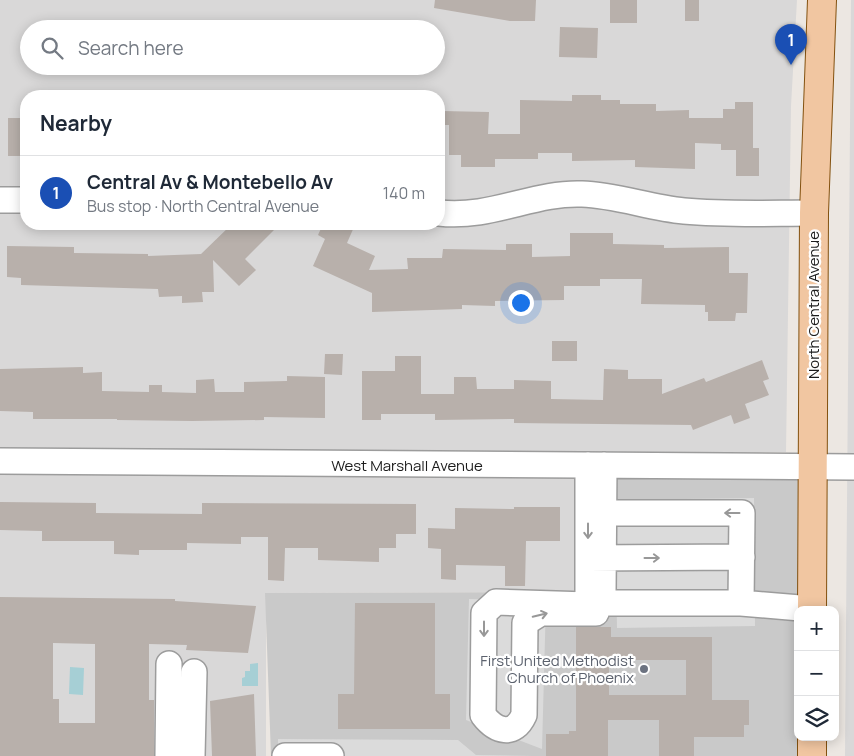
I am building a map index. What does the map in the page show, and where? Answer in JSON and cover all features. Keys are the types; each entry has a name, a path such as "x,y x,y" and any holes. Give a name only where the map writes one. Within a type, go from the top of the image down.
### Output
{"main road":[{"name":"North Central Avenue","path":"812,606 814,213 822,0"},
{"path":"812,741 812,756"}],"street":[{"path":"445,214 459,215 501,209 563,195 582,194 682,211 814,213"},
{"path":"0,200 20,200"},
{"name":"West Marshall Avenue","path":"0,461 854,467"},
{"path":"596,465 595,558 602,594 596,613 541,613 525,623 524,714 521,722 512,729 500,730 491,725 483,715 484,612 496,602 588,605 595,558 603,513 596,465"},
{"path":"603,513 742,513 741,603"},
{"path":"595,558 742,557"},
{"path":"599,603 741,603 794,607"},
{"path":"168,756 169,664"},
{"path":"192,756 194,672"},
{"path":"285,756 331,756"}],"shaded area":[{"path":"0,0 797,0 791,106 786,452 583,454 583,592 266,593 266,756 0,756"},
{"path":"851,0 854,0 854,756 845,756"},
{"path":"588,465 813,466 798,606 794,606 794,741 812,741 811,756 271,756 265,593 588,592"},
{"path":"754,498 755,626 617,628 615,500"},
{"path":"469,599 546,601 542,749 466,720"},
{"path":"278,739 458,740 476,755 534,756 278,756"}],"water":[{"path":"258,663 258,686 242,686 242,678 245,677 245,671 250,671 250,664"},
{"path":"70,667 84,668 83,695 69,694"}],"building":[{"path":"435,0 536,0 535,21 510,21 434,8"},
{"path":"610,0 637,0 637,23 610,23"},
{"path":"685,0 699,0 699,21 685,21"},
{"path":"560,27 598,28 597,58 559,57"},
{"path":"572,95 601,95 601,100 620,100 620,104 656,104 656,111 689,110 689,118 723,118 723,109 735,109 735,102 753,102 753,148 759,148 759,176 736,176 736,150 721,150 721,144 695,143 695,169 635,167 635,160 572,161 572,153 538,153 538,159 495,159 495,167 461,167 461,155 449,155 449,125 445,125 445,111 489,112 488,134 520,134 520,100 572,101"},
{"path":"8,118 20,118 20,156 8,156"},
{"path":"226,230 274,230 245,259 256,270 239,286 213,260 214,292 202,292 203,302 182,303 182,296 159,297 158,289 21,285 21,278 7,277 7,246 74,247 74,253 148,254 148,256 201,254"},
{"path":"320,230 353,230 347,243 375,256 369,270 408,269 407,258 442,258 443,249 506,250 506,244 532,244 532,257 570,256 570,233 613,233 613,244 664,245 664,248 729,247 729,273 748,273 747,313 736,313 735,321 708,321 708,312 705,312 705,305 641,304 642,279 600,279 600,286 564,286 564,300 495,301 495,306 462,305 462,309 372,312 372,293 313,266 325,239 318,235"},
{"path":"552,341 577,341 577,361 552,361"},
{"path":"325,354 343,354 342,375 324,374"},
{"path":"395,356 421,356 421,394 454,394 454,377 476,377 477,389 514,389 514,380 551,381 551,399 603,400 604,369 628,370 628,379 662,379 662,394 704,378 706,382 762,360 769,379 763,381 769,395 745,404 750,418 734,424 731,415 693,430 691,425 514,423 514,419 435,420 435,414 381,414 381,420 362,420 362,371 395,371"},
{"path":"83,367 83,373 102,372 102,391 149,392 149,385 162,385 162,392 196,393 196,380 214,379 215,392 244,392 244,382 287,381 287,376 325,377 325,418 264,417 264,420 192,421 33,419 33,412 0,411 0,369"},
{"path":"0,502 96,503 96,513 202,514 202,503 416,504 416,534 396,534 396,548 379,548 379,562 318,560 318,548 285,548 284,581 268,580 268,537 241,537 241,544 187,543 187,550 139,550 139,555 114,554 114,541 42,541 42,531 0,530"},
{"path":"514,507 560,507 560,541 526,541 525,586 505,586 505,566 456,565 456,580 441,579 441,549 428,548 428,528 455,529 455,508 514,509"},
{"path":"0,597 175,599 175,601 256,606 248,653 186,650 187,645 149,644 149,700 154,700 154,756 0,756","holes":["53,643 95,644 95,723 59,723 59,699 53,699"]},
{"path":"355,603 435,603 435,694 450,694 450,729 338,729 338,694 354,694"},
{"name":"First United Methodist Church of Phoenix","path":"576,627 611,627 611,637 712,637 712,700 749,700 749,725 744,725 744,737 694,737 694,756 659,756 659,720 608,720 608,756 546,756 546,734 569,734 569,731 576,731","holes":["609,660 686,660 686,695 609,695"]},
{"path":"254,694 256,756 212,756 210,701"}],"place":[{"name":"Central Av & Montebello Av","path":"791,65"},
{"name":"First United Methodist Church of Phoenix","path":"644,669"}]}
